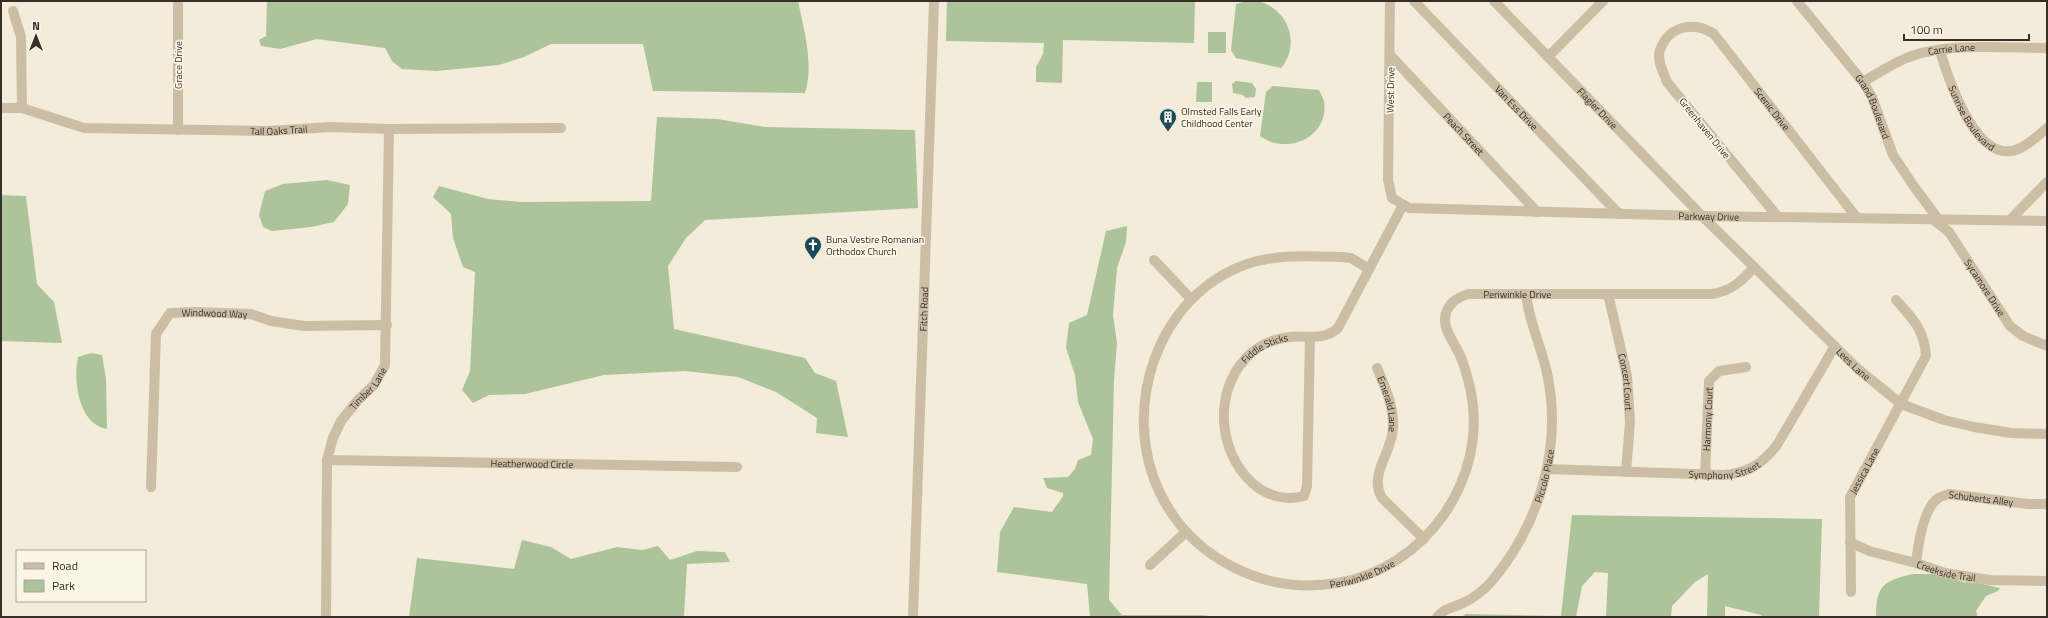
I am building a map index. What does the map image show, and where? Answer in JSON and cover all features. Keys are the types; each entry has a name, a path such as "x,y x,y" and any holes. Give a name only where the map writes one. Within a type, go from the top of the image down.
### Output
{"street":[{"name":"Grace Drive","path":"178,1 178,130"},
{"name":"Fitch Road","path":"913,617 934,1"},
{"name":"West Drive","path":"1390,1 1388,180 1392,198 1402,205"},
{"name":"Van Ess Drive","path":"1414,1 1619,214"},
{"name":"Flagler Drive","path":"1494,1 1702,216"},
{"path":"1548,57 1603,1"},
{"name":"Grand Boulevard","path":"1797,1 1863,82 1872,97 1894,155 1912,185 1935,218"},
{"path":"13,11 21,37 22,108"},
{"name":"Scenic Drive","path":"1674,32 1685,27 1697,26 1714,34 1857,218"},
{"name":"Greenhaven Drive","path":"1674,32 1660,50 1660,63 1667,82 1778,217"},
{"name":"Carrie Lane","path":"1863,82 1910,56 1959,48 2047,48"},
{"name":"Sunrise Boulevard","path":"1940,51 1946,72 1967,118 1979,136 1993,148 2012,152 2022,147 2047,128"},
{"name":"Peach Street","path":"1390,55 1537,212"},
{"name":"Tall Oaks Trail","path":"1,108 22,108 84,128 268,131 331,127 389,129 560,128"},
{"name":"Timber Lane","path":"326,617 327,460 333,438 341,421 358,400 374,385 385,366 387,325 389,129"},
{"path":"2011,219 2047,182"},
{"name":"Parkway Drive","path":"1402,205 1409,208 1537,212 1702,216 2011,219 2047,221"},
{"name":"Fiddle Sticks","path":"1310,337 1307,479 1304,496 1294,499 1280,497 1264,491 1250,482 1240,470 1228,446 1225,428 1225,409 1229,384 1236,370 1246,357 1271,341 1289,337 1327,336 1338,328 1402,205"},
{"name":"Lees Lane","path":"1702,216 1858,369 1901,404 1944,420 1974,427 2010,433 2047,434"},
{"name":"Sycamore Drive","path":"1935,218 1949,232 2010,326 2023,336 2047,346"},
{"name":"Periwinkle Drive","path":"1369,268 1351,258 1342,256 1285,256 1246,265 1226,274 1207,286 1191,299 1172,322 1157,349 1147,384 1145,405 1145,434 1152,470 1167,505 1186,532 1214,556 1240,571 1272,582 1303,586 1336,583 1370,574 1409,552 1424,539 1439,522 1457,493 1467,467 1472,442 1473,416 1471,395 1463,362 1446,328 1446,311 1457,298 1465,295 1526,294 1712,294 1735,286 1754,267"},
{"path":"1154,260 1191,299"},
{"name":"Piccolo Place","path":"1437,617 1446,609 1463,603 1476,596 1500,571 1514,551 1533,514 1547,469 1551,434 1550,391 1543,356 1528,313 1526,294"},
{"name":"Concert Court","path":"1608,294 1624,361 1629,392 1630,428 1626,472"},
{"name":"Jessica Lane","path":"1851,592 1850,497 1926,356 1925,340 1916,322 1896,300"},
{"name":"Windwood Way","path":"151,487 156,334 170,313 195,312 250,314 271,321 304,326 387,325"},
{"name":"Symphony Street","path":"1547,469 1705,475 1743,473 1755,467 1768,456 1784,434 1835,346"},
{"name":"Harmony Court","path":"1705,475 1708,381 1719,371 1746,367"},
{"name":"Emerald Lane","path":"1377,368 1391,404 1393,428 1388,453 1378,475 1378,489 1382,498 1424,539"},
{"name":"Heatherwood Circle","path":"327,460 737,467"},
{"name":"Schuberts Alley","path":"1916,563 1919,538 1931,506 1938,498 1949,494 2028,504 2047,504"},
{"path":"1150,565 1186,532"},
{"name":"Creekside Trail","path":"1850,542 1869,551 1916,563 1945,573 1990,580 2047,582"}],"green space":[{"path":"267,1 798,1 807,47 809,70 808,82 805,93 653,91 643,44 551,44 524,57 499,65 436,71 402,69 392,61 385,48 317,39 280,49 261,46 259,40 266,36"},
{"path":"947,1 1195,1 1194,43 1063,40 1062,83 1036,82 1036,67 1043,54 1044,43 946,41"},
{"path":"1246,1 1261,2 1271,7 1279,13 1285,21 1291,40 1287,59 1281,68 1236,58 1231,50 1236,4"},
{"path":"1208,32 1226,32 1226,53 1208,53"},
{"path":"1236,81 1252,83 1256,89 1255,97 1246,98 1243,95 1233,93 1232,84"},
{"path":"1197,82 1212,82 1212,102 1196,102"},
{"path":"1273,86 1319,90 1324,101 1324,114 1314,133 1304,140 1282,144 1271,142 1260,136 1266,92"},
{"path":"657,117 717,119 765,127 915,130 918,208 705,220 686,238 668,266 674,329 805,358 815,373 836,381 848,437 816,433 817,418 776,392 738,377 685,371 604,375 525,394 489,395 473,403 462,390 470,371 475,272 463,267 453,238 451,214 433,197 439,186 488,199 522,202 651,201"},
{"path":"327,180 350,185 348,204 334,222 311,227 272,231 263,227 259,215 265,191 283,184"},
{"path":"1,195 26,196 37,284 54,302 62,343 1,341"},
{"path":"1127,226 1126,242 1117,268 1113,315 1117,343 1114,380 1109,600 1122,615 1202,615 1218,617 1090,617 1087,584 997,572 1000,532 1014,507 1052,512 1063,496 1063,493 1047,488 1043,478 1068,477 1075,469 1078,460 1091,455 1093,439 1078,402 1075,375 1066,348 1069,323 1087,315 1106,231"},
{"path":"91,353 102,355 106,379 107,429 97,425 90,419 84,410 77,389 76,377 78,357"},
{"path":"1572,515 1822,519 1819,617 1762,617 1761,615 1725,606 1725,617 1707,617 1708,574 1695,582 1672,606 1671,617 1606,617 1608,573 1595,572 1582,586 1576,617 1461,617 1466,614 1561,616"},
{"path":"522,540 551,547 571,559 617,547 642,550 658,546 670,560 697,551 725,552 730,562 687,564 684,617 409,617 417,558 514,569"},
{"path":"1913,574 1934,574 1964,582 1978,583 2000,588 1998,591 1986,596 1976,611 1978,617 1876,617 1876,606 1883,586 1895,579"}],"place":[{"name":"Olmsted Falls Early Childhood Center","path":"1168,132"},
{"name":"Buna Vestire Romanian Orthodox Church","path":"813,260"}]}
